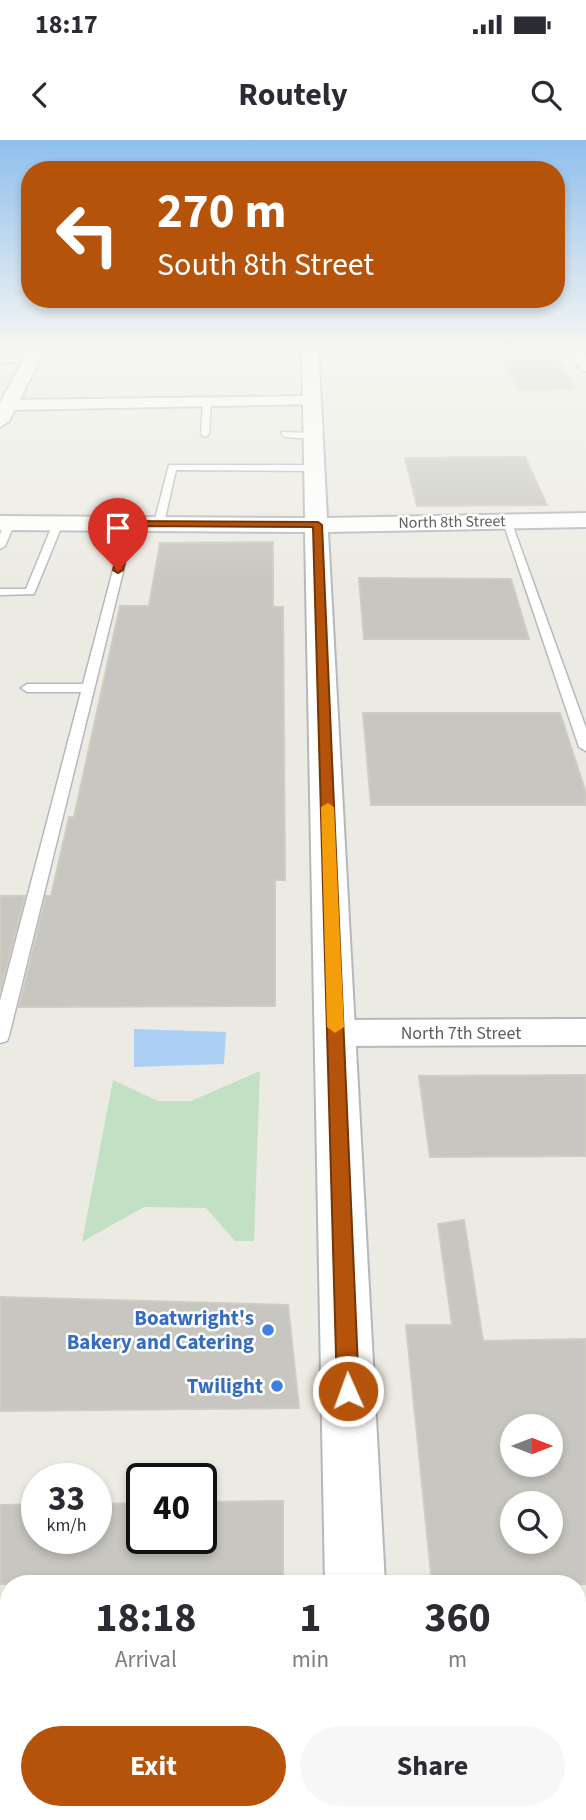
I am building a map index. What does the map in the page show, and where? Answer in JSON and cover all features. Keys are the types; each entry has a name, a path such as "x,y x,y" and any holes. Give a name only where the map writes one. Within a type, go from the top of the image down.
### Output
{"street":[{"path":"313,425 355,1575"},
{"name":"North 8th Street","path":"5,523 318,525 586,520"},
{"name":"North 7th Street","path":"336,1033 586,1032"}],"lane":[{"path":"205,434 206,425"},
{"path":"284,434 314,436"},
{"path":"159,523 172,467 315,468"},
{"path":"506,521 586,747"},
{"path":"0,546 5,523"},
{"path":"0,592 30,592 58,523"},
{"path":"0,1036 130,523"},
{"path":"27,688 88,688"}],"green space":[{"path":"260,1071 254,1241 235,1241 206,1208 144,1207 82,1242 113,1080 158,1101 191,1101"}],"water":[{"path":"134,1029 226,1032 224,1064 134,1067"}],"building":[{"path":"525,457 547,505 417,506 405,458"},
{"path":"273,542 273,607 283,607 285,880 275,880 275,1006 19,1007 46,896 51,896 69,817 74,817 120,606 149,606 160,543"},
{"path":"359,578 511,579 529,639 364,639"},
{"path":"363,713 560,713 586,793 586,805 371,805"},
{"path":"0,896 25,896 0,991"},
{"path":"586,1075 586,1156 430,1157 419,1076"},
{"path":"464,1220 483,1341 586,1339 586,1575 431,1575 406,1325 452,1325 438,1224"},
{"path":"0,1297 288,1305 299,1408 0,1411"},
{"path":"283,1501 283,1575 0,1575 0,1505 21,1504 21,1554 112,1554 112,1504 126,1503 126,1554 217,1554 217,1502"}],"slow traffic":[{"path":"328,807 335,1027"}],"place":[{"name":"Boatwright's Bakery and Catering","path":"268,1330"},
{"name":"Twilight","path":"277,1386"}],"route":[{"path":"118,570 130,523 318,525 348,1391"}]}
